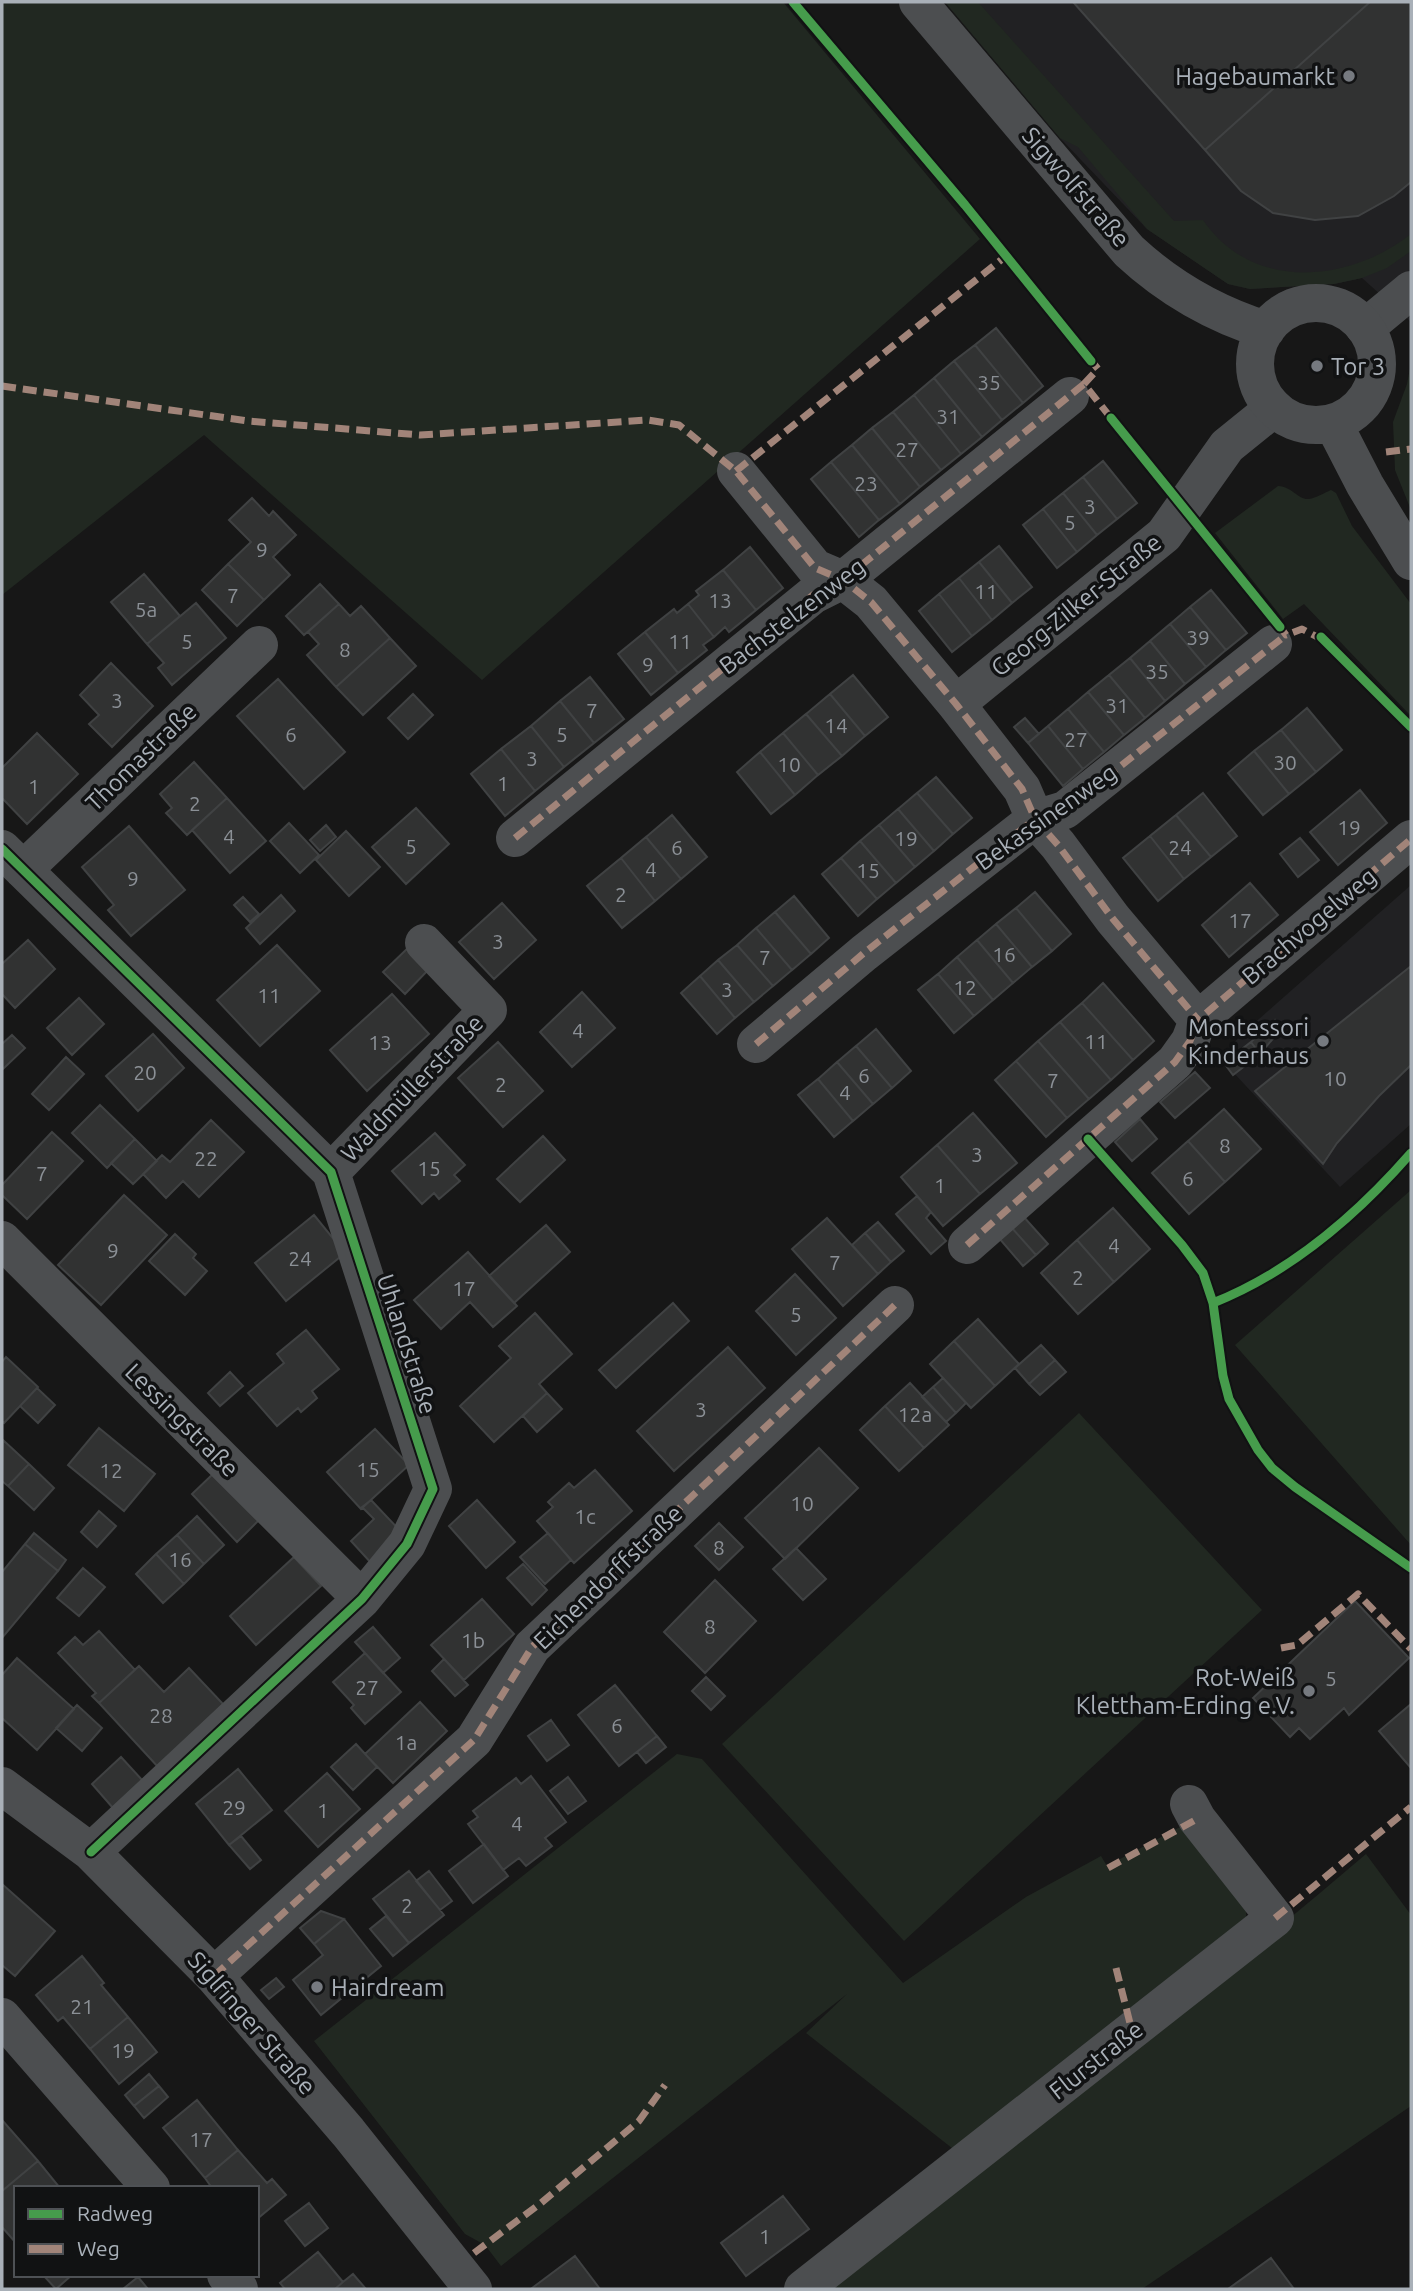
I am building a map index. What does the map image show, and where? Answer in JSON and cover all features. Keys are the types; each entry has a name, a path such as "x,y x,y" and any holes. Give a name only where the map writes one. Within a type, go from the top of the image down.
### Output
{"street":[{"name":"Sigwolfstraße","path":"918,2 1129,251 1163,280 1193,299 1266,330"},
{"path":"1366,328 1411,290"},
{"path":"1310,304 1331,305 1350,314 1366,328 1375,347 1377,369 1367,398 1352,413 1323,425 1302,423 1274,408 1262,391 1256,370 1258,350 1266,330 1280,315 1310,304"},
{"name":"Bachstelzenweg","path":"515,838 813,595 843,580 1070,396"},
{"name":"Georg-Zilker-Straße","path":"956,704 1164,535 1227,446 1274,408"},
{"path":"1333,423 1365,485 1411,561"},
{"path":"736,471 815,568 843,580 871,603 956,704 1022,789 1035,819 1058,845 1113,919 1198,1020"},
{"name":"Bekassinenweg","path":"755,1044 864,953 1035,819 1065,810 1273,643"},
{"name":"Thomastraße","path":"12,859 259,645"},
{"name":"Brachvogelweg","path":"967,1245 1175,1062 1190,1041 1198,1020 1411,839"},
{"name":"Uhlandstraße","path":"12,859 331,1172 433,1489 407,1544 362,1599 91,1852"},
{"name":"Waldmüllerstraße","path":"331,1172 488,1010 424,943"},
{"name":"Lessingstraße","path":"2,1240 362,1599"},
{"name":"Eichendorffstraße","path":"214,1976 474,1740 532,1647 895,1304"},
{"name":"Siglfinger Straße","path":"2,1786 91,1852 214,1976 348,2132 473,2289"},
{"name":"Flurstraße","path":"803,2289 1275,1918 1197,1819 1189,1804"},
{"path":"2,2017 149,2186"}],"shaded area":[{"path":"2,2 783,2 980,239 482,680 204,435 2,595"},
{"path":"945,2 1411,2 1411,322 1362,278 1334,284 1250,289 1228,284 1147,229 1060,138"},
{"path":"945,2 978,2 1174,221 1203,220 1223,243 1247,259 1274,269 1302,272 1331,270 1359,263 1411,234 1411,251 1387,268 1362,278 1334,284 1250,289 1228,284 1147,229 1078,147 1060,138"},
{"path":"1411,363 1411,510 1395,470 1393,422 1407,384"},
{"path":"1278,486 1305,499 1331,490 1336,493 1352,526 1411,604 1411,716 1304,604 1283,619 1215,533"},
{"name":"Montessori Kinderhaus","path":"1411,885 1411,1124 1340,1187 1219,1057"},
{"path":"1411,1190 1411,1545 1235,1345"},
{"path":"1079,1413 1262,1610 904,1941 722,1744"},
{"path":"677,1754 702,1759 903,1983 1026,1897 1101,1856 1107,1866 1180,1827 1246,1907 1246,1920 962,2156 806,2033 847,1994 501,2266 485,2245 465,2234 314,2041"},
{"path":"1366,1854 1411,1915 1411,2106 1142,2289 818,2289 1163,2021"}],"building":[{"name":"Hagebaumarkt","path":"1073,2 1370,2 1205,150"},
{"name":"Hagebaumarkt","path":"1370,2 1411,2 1411,182 1394,196 1358,216 1315,220 1273,213 1241,191 1205,150"},
{"path":"996,328 1043,386 1023,403 975,345"},
{"path":"975,345 1023,403 1002,420 954,361"},
{"path":"954,361 1002,420 982,437 934,378"},
{"path":"934,378 982,437 961,454 914,395"},
{"path":"914,395 961,454 941,470 893,412"},
{"path":"893,412 941,470 920,487 872,428"},
{"path":"872,428 920,487 900,504 852,445"},
{"path":"852,445 900,504 879,520 831,462"},
{"path":"1103,461 1137,503 1117,519 1083,477"},
{"path":"831,462 879,520 859,537 811,479"},
{"path":"1083,477 1117,519 1097,535 1063,493"},
{"path":"1063,493 1097,535 1077,552 1043,509"},
{"path":"252,498 269,516 273,511 296,535 273,557 290,575 264,600 228,564 251,542 229,520"},
{"path":"1043,509 1077,552 1057,568 1023,525"},
{"path":"999,546 1032,587 1012,603 979,562"},
{"path":"750,547 783,588 756,610 723,570"},
{"path":"979,562 1012,603 992,620 959,578"},
{"path":"228,564 264,600 237,626 202,590"},
{"path":"723,570 756,610 729,632 725,627 714,637 688,604 699,595 696,591"},
{"path":"144,574 180,616 147,644 111,602"},
{"path":"959,578 992,620 972,636 939,594"},
{"path":"320,584 339,604 304,635 286,616"},
{"path":"1211,590 1247,633 1226,650 1190,607"},
{"path":"939,594 972,636 952,652 919,611"},
{"path":"196,603 226,638 172,685 158,668 164,663 147,644"},
{"path":"339,604 350,616 361,606 390,638 336,687 307,655 319,644 308,632"},
{"path":"688,604 714,637 703,645 707,650 678,673 645,632 674,609 677,613"},
{"path":"1190,607 1226,650 1206,667 1170,624"},
{"path":"1170,624 1206,667 1185,684 1150,641"},
{"path":"645,632 678,673 651,695 618,654"},
{"path":"390,638 416,666 363,715 336,687"},
{"path":"1150,641 1185,684 1165,701 1130,658"},
{"path":"1130,658 1165,701 1145,718 1109,675"},
{"path":"111,663 153,706 112,747 89,724 99,715 80,695"},
{"path":"853,675 888,717 865,736 830,694"},
{"path":"1109,675 1145,718 1124,735 1088,692"},
{"path":"590,677 624,719 594,743 560,701"},
{"path":"278,679 345,752 304,789 237,716"},
{"path":"1088,692 1124,735 1104,752 1068,709"},
{"path":"413,694 433,715 408,739 388,718"},
{"path":"830,694 865,736 842,756 806,714"},
{"path":"560,701 594,743 564,767 531,726"},
{"path":"1307,708 1342,750 1316,772 1281,730"},
{"path":"1068,709 1104,752 1083,769 1048,726"},
{"path":"806,714 842,756 818,775 783,733"},
{"path":"1025,718 1039,734 1028,743 1014,727"},
{"path":"531,726 564,767 535,791 501,749"},
{"path":"1048,726 1083,769 1063,786 1028,743"},
{"path":"1281,730 1316,772 1289,794 1254,751"},
{"path":"37,733 78,774 27,824 2,798 2,768"},
{"path":"783,733 818,775 795,795 760,752"},
{"path":"501,749 535,791 505,816 471,774"},
{"path":"1254,751 1289,794 1263,815 1228,773"},
{"path":"760,752 795,795 771,814 737,772"},
{"path":"194,762 227,798 187,835 166,813 172,808 160,794"},
{"path":"936,777 972,818 953,834 917,793"},
{"path":"1360,790 1387,823 1338,865 1310,832"},
{"path":"917,793 953,834 934,851 898,809"},
{"path":"1203,793 1237,836 1211,857 1176,815"},
{"path":"227,798 266,841 230,873 192,830"},
{"path":"416,808 449,844 406,884 372,847"},
{"path":"898,809 934,851 915,867 879,825"},
{"path":"672,815 707,857 681,879 646,837"},
{"path":"1176,815 1211,857 1184,879 1150,836"},
{"path":"289,823 319,855 300,873 270,841"},
{"path":"326,825 336,837 320,851 310,840"},
{"path":"879,825 915,867 896,883 860,841"},
{"path":"129,826 185,890 131,936 108,910 114,905 82,867"},
{"path":"346,831 380,867 349,896 316,860"},
{"path":"1150,836 1184,879 1158,901 1123,858"},
{"path":"646,837 681,879 655,901 621,858"},
{"path":"1300,838 1319,860 1298,877 1280,854"},
{"path":"860,841 896,883 877,899 841,858"},
{"path":"621,858 655,901 622,928 587,886"},
{"path":"841,858 877,899 858,916 822,874"},
{"path":"1250,883 1278,915 1229,957 1202,925"},
{"path":"1035,892 1071,934 1052,951 1016,908"},
{"path":"281,895 295,911 260,944 246,928"},
{"path":"794,896 829,938 811,954 775,912"},
{"path":"243,897 259,914 250,922 234,905"},
{"path":"502,903 536,940 494,979 459,942"},
{"path":"1016,908 1052,951 1032,967 996,924"},
{"path":"775,912 811,954 792,970 756,928"},
{"path":"996,924 1032,967 1013,983 977,940"},
{"path":"756,928 792,970 773,986 737,945"},
{"path":"28,940 55,969 15,1008 2,994 2,964"},
{"path":"977,940 1013,983 993,1000 957,957"},
{"path":"277,945 320,991 260,1046 217,1000"},
{"path":"411,945 432,966 405,994 383,972"},
{"path":"737,945 773,986 754,1002 718,960"},
{"path":"957,957 993,1000 974,1016 938,974"},
{"path":"718,960 754,1002 735,1018 700,976"},
{"path":"1411,966 1411,1065 1337,1143 1323,1164 1255,1091"},
{"path":"938,974 974,1016 954,1033 918,990"},
{"path":"700,976 735,1018 717,1034 681,993"},
{"path":"1103,983 1154,1041 1133,1060 1082,1003"},
{"path":"582,992 615,1028 572,1067 540,1032"},
{"path":"392,994 429,1034 367,1091 330,1050"},
{"path":"79,998 104,1024 72,1055 47,1028"},
{"path":"1082,1003 1133,1060 1111,1080 1060,1022"},
{"path":"1275,1020 1282,1028 1260,1054 1251,1042"},
{"path":"1060,1022 1111,1080 1089,1099 1038,1041"},
{"path":"876,1029 911,1071 892,1088 856,1046"},
{"path":"153,1034 184,1068 138,1111 106,1076"},
{"path":"12,1035 25,1048 2,1070 2,1044"},
{"path":"1038,1041 1089,1099 1067,1118 1016,1061"},
{"path":"498,1042 543,1091 503,1127 458,1078"},
{"path":"1251,1042 1260,1054 1233,1075 1224,1063"},
{"path":"856,1046 892,1088 873,1104 837,1062"},
{"path":"66,1057 84,1074 49,1110 32,1094"},
{"path":"1016,1061 1067,1118 1046,1137 995,1080"},
{"path":"837,1062 873,1104 853,1121 818,1079"},
{"path":"1195,1072 1210,1088 1175,1118 1160,1102"},
{"path":"818,1079 853,1121 834,1137 798,1095"},
{"path":"100,1105 135,1139 107,1168 72,1133"},
{"path":"1224,1109 1261,1149 1225,1182 1188,1141"},
{"path":"973,1113 1017,1163 980,1194 937,1145"},
{"path":"1140,1119 1157,1139 1132,1161 1115,1142"},
{"path":"211,1120 244,1152 199,1197 183,1181 166,1198 143,1174 162,1155 170,1162"},
{"path":"52,1132 83,1161 27,1219 2,1195 2,1185"},
{"path":"435,1133 465,1165 454,1175 460,1181 439,1199 434,1193 422,1204 392,1171"},
{"path":"543,1136 565,1160 520,1202 497,1179"},
{"path":"135,1139 157,1161 133,1184 111,1163"},
{"path":"1188,1141 1225,1182 1189,1214 1152,1173"},
{"path":"937,1145 980,1194 943,1226 901,1177"},
{"path":"124,1195 167,1235 101,1305 58,1265"},
{"path":"917,1196 931,1212 926,1218 946,1241 931,1254 896,1214"},
{"path":"1113,1208 1150,1249 1114,1282 1077,1240"},
{"path":"314,1215 345,1253 286,1301 255,1263"},
{"path":"1023,1216 1048,1244 1036,1255 1011,1227"},
{"path":"827,1218 878,1274 843,1306 792,1249"},
{"path":"878,1222 904,1251 891,1262 865,1233"},
{"path":"546,1225 570,1252 514,1303 489,1276"},
{"path":"1011,1227 1036,1255 1023,1266 999,1238"},
{"path":"865,1233 891,1262 878,1274 852,1245"},
{"path":"175,1234 196,1254 193,1258 207,1271 185,1295 149,1261"},
{"path":"1077,1240 1114,1282 1078,1314 1041,1273"},
{"path":"468,1252 517,1306 493,1327 470,1302 441,1329 414,1300"},
{"path":"795,1274 836,1318 796,1355 756,1311"},
{"path":"673,1303 689,1321 616,1388 599,1370"},
{"path":"535,1313 572,1354 539,1384 547,1393 494,1442 460,1406 511,1358 499,1346"},
{"path":"978,1319 1019,1364 995,1386 954,1341"},
{"path":"306,1330 339,1369 312,1391 317,1398 301,1412 298,1408 277,1426 248,1393 284,1363 277,1354"},
{"path":"954,1341 995,1386 971,1408 930,1364"},
{"path":"1041,1345 1055,1360 1029,1384 1015,1368"},
{"path":"728,1347 765,1388 674,1471 637,1431"},
{"path":"6,1357 38,1387 4,1423 2,1362"},
{"path":"1055,1360 1066,1372 1040,1395 1029,1384"},
{"path":"230,1372 243,1386 220,1406 208,1393"},
{"path":"943,1378 966,1403 956,1413 933,1387"},
{"path":"910,1383 949,1425 924,1448 885,1406"},
{"path":"933,1387 956,1413 946,1422 922,1397"},
{"path":"37,1388 55,1405 38,1423 20,1406"},
{"path":"547,1393 562,1409 537,1432 523,1416"},
{"path":"885,1406 924,1448 899,1471 860,1430"},
{"path":"99,1428 155,1474 124,1511 68,1465"},
{"path":"375,1429 409,1465 361,1509 327,1472"},
{"path":"3,1440 29,1464 8,1486 2,1481"},
{"path":"819,1448 858,1488 785,1559 745,1518"},
{"path":"29,1464 54,1488 34,1510 8,1486"},
{"path":"595,1470 632,1511 574,1563 537,1521 553,1507 548,1502 569,1483 574,1488"},
{"path":"214,1473 259,1520 237,1542 192,1494"},
{"path":"371,1500 405,1536 373,1565 351,1541 374,1519 362,1507"},
{"path":"477,1500 515,1542 486,1568 449,1526"},
{"path":"99,1511 116,1526 97,1547 81,1532"},
{"path":"197,1516 224,1545 204,1564 177,1535"},
{"path":"719,1523 743,1547 719,1570 695,1546"},
{"path":"34,1533 66,1560 58,1571 25,1544"},
{"path":"548,1533 571,1560 545,1584 520,1557"},
{"path":"177,1535 204,1564 184,1584 156,1554"},
{"path":"25,1544 58,1571 2,1638 2,1572"},
{"path":"796,1548 826,1579 803,1600 773,1569"},
{"path":"156,1554 184,1584 163,1603 136,1574"},
{"path":"294,1557 321,1586 256,1645 230,1616"},
{"path":"523,1564 547,1590 532,1605 507,1578"},
{"path":"83,1568 105,1587 79,1616 57,1598"},
{"path":"715,1580 756,1621 705,1673 664,1632"},
{"path":"482,1599 514,1634 464,1680 431,1645"},
{"path":"1355,1601 1409,1658 1349,1715 1344,1708 1310,1739 1299,1728 1290,1737 1253,1698"},
{"path":"373,1627 400,1658 383,1673 355,1642"},
{"path":"99,1631 135,1670 99,1703 92,1696 96,1693 58,1653 75,1637 83,1645"},
{"path":"365,1653 401,1692 365,1724 351,1708 354,1705 333,1682"},
{"path":"17,1658 74,1709 37,1750 2,1718 2,1675"},
{"path":"444,1659 468,1685 455,1696 432,1671"},
{"path":"139,1666 164,1692 189,1668 223,1704 159,1768 99,1703"},
{"path":"706,1677 725,1696 711,1710 692,1691"},
{"path":"615,1685 657,1736 619,1766 578,1715"},
{"path":"420,1702 447,1731 393,1783 365,1754"},
{"path":"1411,1704 1411,1768 1379,1731"},
{"path":"77,1705 102,1728 82,1751 56,1728"},
{"path":"551,1720 569,1745 547,1761 528,1736"},
{"path":"657,1736 666,1747 646,1763 637,1752"},
{"path":"356,1744 377,1767 353,1790 331,1767"},
{"path":"121,1757 143,1781 113,1808 92,1784"},
{"path":"238,1769 272,1810 229,1845 196,1804"},
{"path":"327,1773 360,1809 318,1847 285,1811"},
{"path":"531,1776 566,1822 545,1838 552,1846 526,1866 519,1858 503,1870 468,1824 478,1817 473,1811 516,1778 521,1784"},
{"path":"568,1777 586,1801 568,1814 550,1791"},
{"path":"241,1836 261,1860 250,1869 229,1845"},
{"path":"484,1844 508,1876 473,1903 449,1871"},
{"path":"409,1871 444,1915 409,1943 373,1899"},
{"path":"429,1871 452,1901 440,1910 416,1881"},
{"path":"2,1884 55,1931 15,1976 2,1965"},
{"path":"321,1911 344,1919 314,1944 300,1928"},
{"path":"386,1916 409,1943 393,1956 370,1929"},
{"path":"344,1919 381,1966 321,2015 293,1980 323,1955 314,1944"},
{"path":"82,1956 104,1983 101,1985 128,2017 90,2049 63,2017 58,2021 36,1995"},
{"path":"276,1978 284,1987 269,1999 261,1990"},
{"path":"128,2017 157,2052 119,2084 90,2049"},
{"path":"149,2074 159,2086 134,2106 125,2095"},
{"path":"159,2086 168,2097 144,2118 134,2106"},
{"path":"197,2100 238,2150 205,2178 163,2128"},
{"path":"2,2120 38,2161 2,2191"},
{"path":"238,2150 267,2183 272,2179 286,2195 259,2217 259,2186 211,2186 205,2178"},
{"path":"38,2161 58,2186 14,2186 14,2241 2,2227 2,2191"},
{"path":"783,2196 809,2229 746,2276 721,2243"},
{"path":"309,2203 328,2228 305,2246 285,2221"},
{"path":"318,2252 343,2282 335,2289 285,2289 280,2283"},
{"path":"575,2256 600,2289 532,2288"},
{"path":"1271,2258 1294,2289 1228,2289"},
{"path":"353,2274 366,2289 335,2289 343,2282"},
{"path":"45,2277 70,2277 56,2289"},
{"path":"138,2277 148,2289 123,2289"}],"marked path":[{"path":"736,471 1006,256"},
{"path":"1089,358 1098,369 1084,384 1115,423"},
{"path":"515,838 813,595 843,580 1084,384"},
{"path":"2,386 248,421 420,435 648,420 679,425 736,471 815,568 843,580 871,602 1022,789 1035,819 1058,845 1113,919 1198,1020"},
{"path":"1386,452 1411,449"},
{"path":"1278,624 1286,635 1302,629 1325,641"},
{"path":"756,1044 864,953 1035,819 1065,810 1286,635"},
{"path":"967,1245 1175,1062 1190,1041 1198,1020 1411,839"},
{"path":"214,1976 474,1740 532,1647 895,1305"},
{"path":"1281,1648 1297,1645 1358,1594 1411,1649"},
{"path":"1275,1918 1411,1807"},
{"path":"1108,1868 1197,1819"},
{"path":"1116,1968 1132,2031"},
{"path":"474,2253 541,2203 639,2121 665,2085"}],"cycle path":[{"path":"793,2 965,205 1091,361"},
{"path":"1111,418 1280,627"},
{"path":"1321,637 1411,727"},
{"path":"2,849 331,1172 433,1489 407,1544 362,1599 91,1852"},
{"path":"1088,1139 1182,1245 1203,1273 1213,1303 1223,1376 1229,1399 1258,1450 1272,1468 1295,1487 1411,1568"},
{"path":"1213,1303 1269,1275 1321,1240 1368,1199 1411,1153"}],"place":[{"name":"Hagebaumarkt","path":"1349,76"},
{"name":"Tor 3","path":"1317,366"},
{"name":"Montessori Kinderhaus","path":"1323,1041"},
{"name":"Rot-Weiß Klettham-Erding e.V.","path":"1309,1691"},
{"name":"Hairdream","path":"317,1987"}]}
